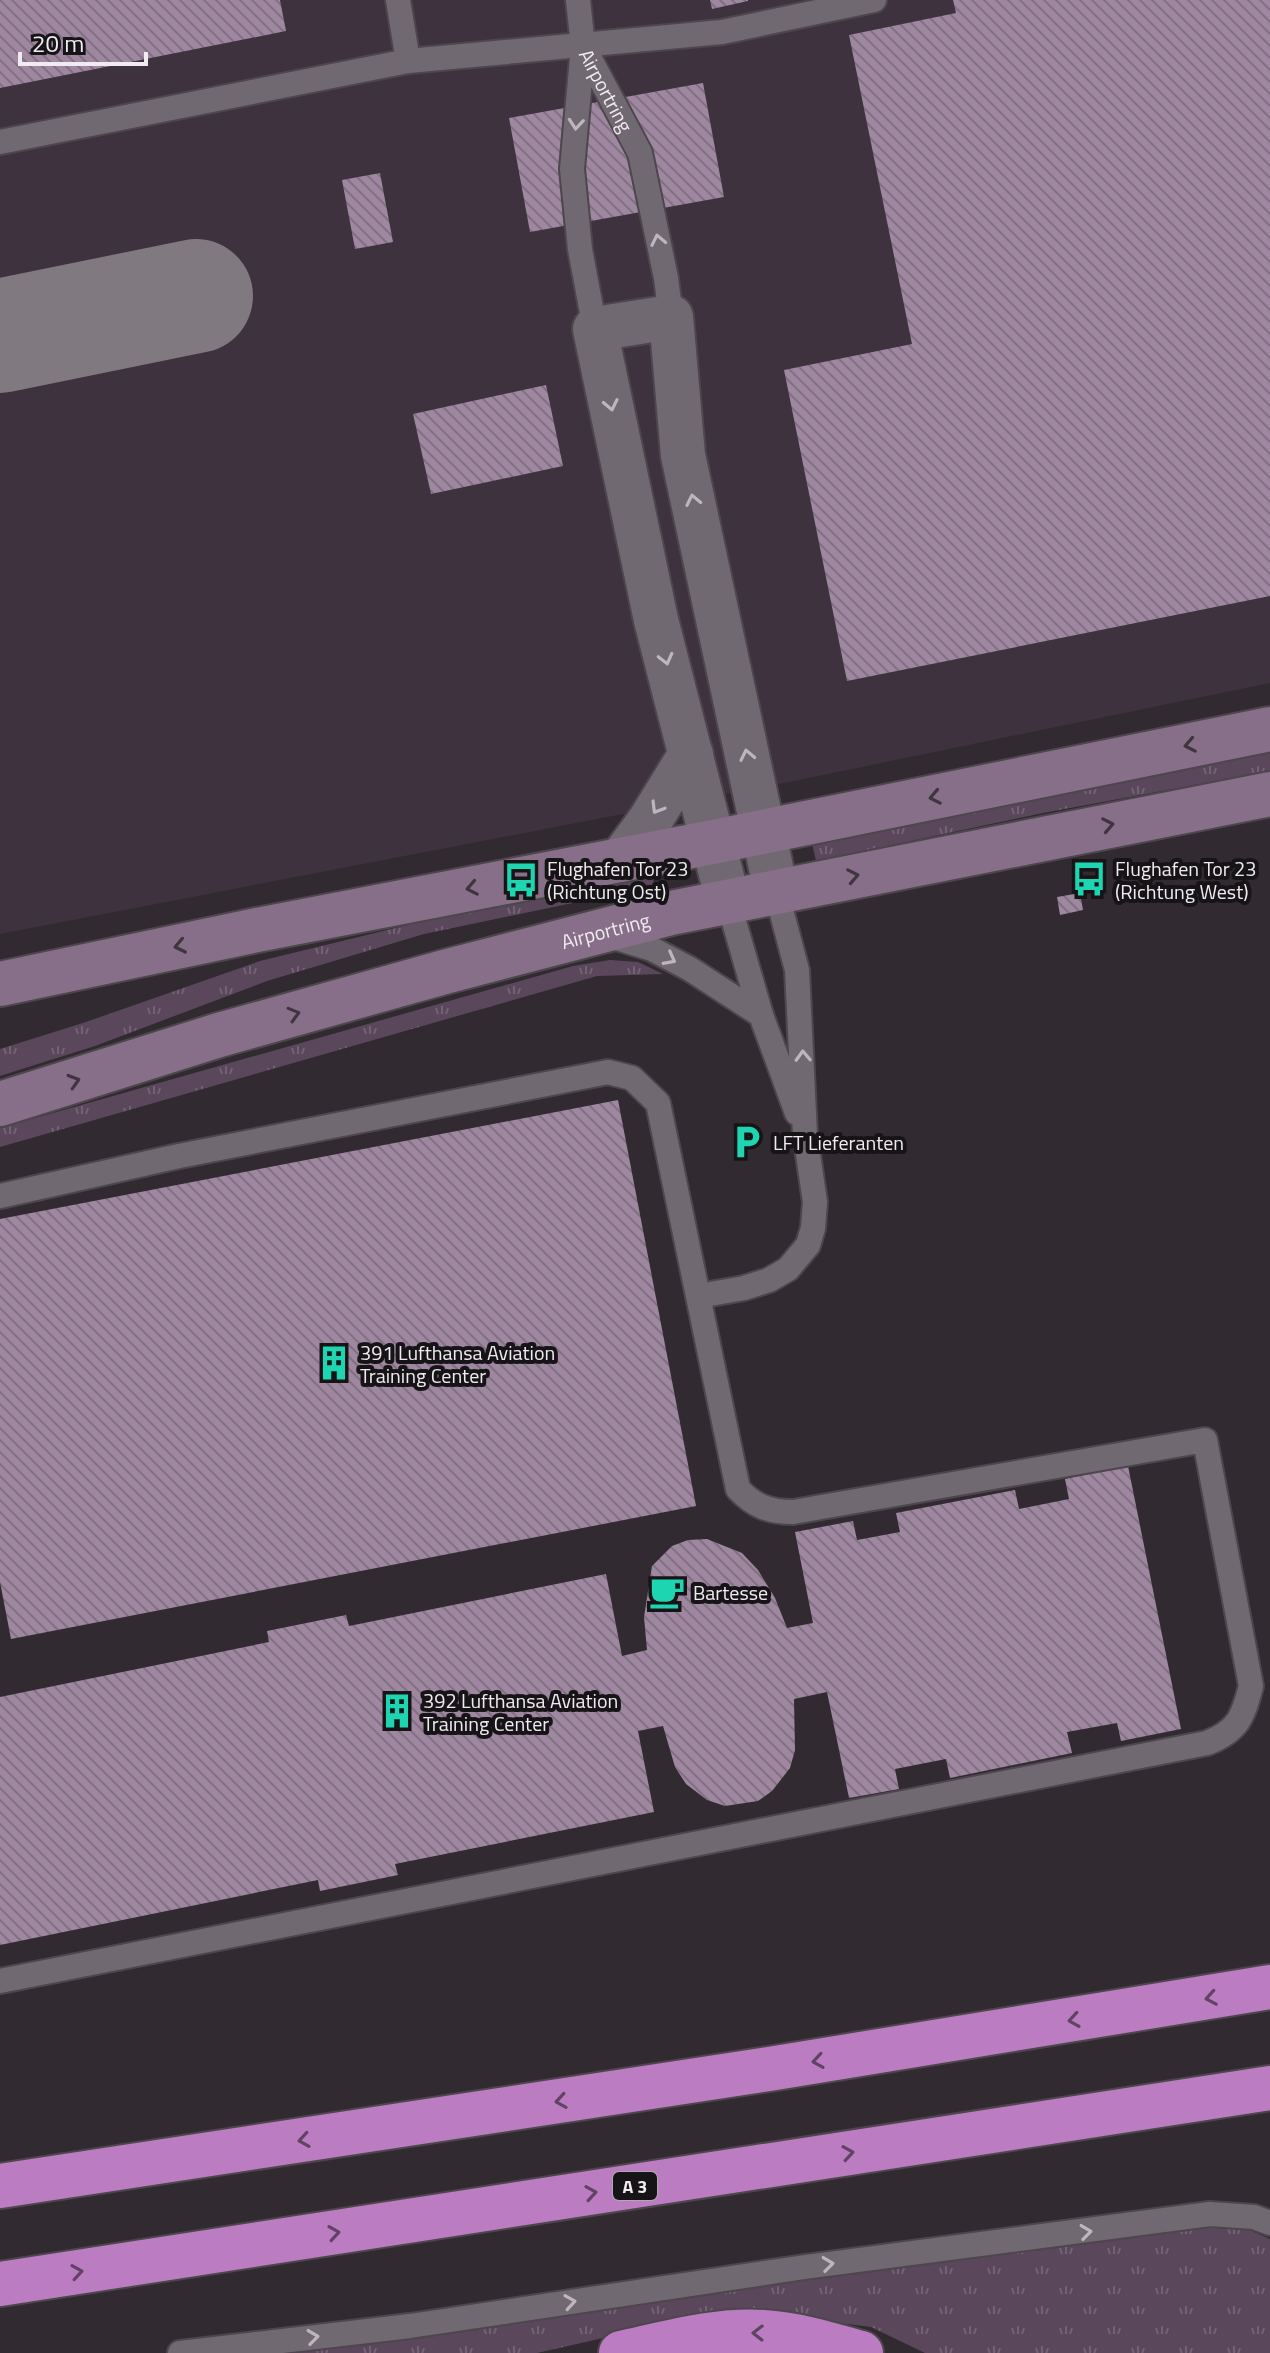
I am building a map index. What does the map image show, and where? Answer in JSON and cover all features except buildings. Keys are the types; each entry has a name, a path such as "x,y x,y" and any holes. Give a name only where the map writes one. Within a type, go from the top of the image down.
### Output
{"highway":[{"path":"0,2186 769,2069 1270,1987"},
{"name":"A 3","path":"0,2284 1270,2088"},
{"path":"621,2353 717,2334 762,2331 804,2337 861,2353"}],"street":[{"path":"595,329 671,317"},
{"name":"Airportring","path":"671,317 683,455 776,891"},
{"name":"Airportring","path":"595,329 656,620 728,901"},
{"path":"0,984 1270,729"},
{"path":"621,860 649,822 691,754"},
{"name":"Airportring","path":"0,1104 219,1035 597,932 776,891 1270,794"}],"lane":[{"path":"398,0 408,61"},
{"path":"578,0 583,46"},
{"path":"0,142 408,61 722,32 874,0"},
{"name":"Airportring","path":"583,46 640,153 671,317"},
{"name":"Airportring","path":"583,46 572,169 580,249 595,329"},
{"path":"699,1296 744,1288 769,1280 788,1269 808,1245 813,1228 815,1202 805,1134 797,970 776,891"},
{"path":"728,901 761,1015 805,1134"},
{"path":"597,932 652,949 690,969 761,1015"},
{"path":"0,1196 179,1156 608,1072 632,1078 658,1103 738,1489 751,1502 774,1512 793,1512 1205,1440 1251,1686 1237,1725 1224,1737 1207,1743 0,1981"},
{"path":"180,2353 410,2326 805,2267 1210,2214 1254,2217 1270,2223"}],"shaded area":[{"path":"0,0 1270,0 1270,683 789,782 0,934"}],"green space":[{"path":"1270,750 1270,771 1043,813 816,861 812,843"},
{"path":"653,875 654,886 424,934 267,981 95,1046 0,1076 0,1049 260,961 420,922"},
{"path":"610,960 638,962 663,974 597,976 0,1147 0,1128 573,966"},
{"path":"1197,2227 1243,2227 1270,2239 1270,2353 925,2353 871,2327 731,2309 537,2353 269,2353"}],"taxiway":[{"path":"0,336 196,296"}],"place":[{"name":"Flughafen Tor 23 (Richtung West)","path":"1089,879"},
{"name":"Flughafen Tor 23 (Richtung Ost)","path":"521,880"},
{"name":"LFT Lieferanten","path":"747,1142"},
{"name":"391 Lufthansa Aviation Training Center","path":"334,1363"},
{"name":"Bartesse","path":"667,1592"},
{"name":"392 Lufthansa Aviation Training Center","path":"397,1711"}]}
